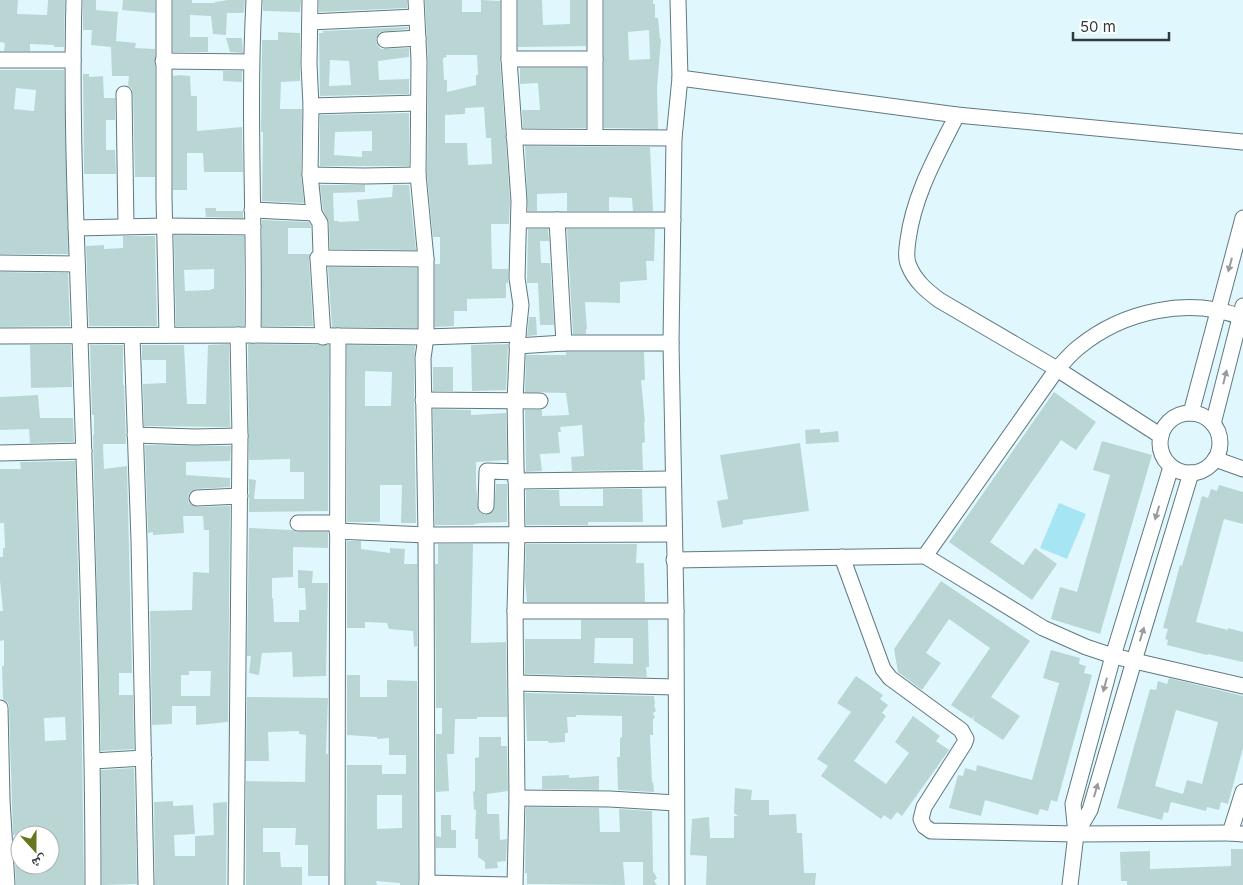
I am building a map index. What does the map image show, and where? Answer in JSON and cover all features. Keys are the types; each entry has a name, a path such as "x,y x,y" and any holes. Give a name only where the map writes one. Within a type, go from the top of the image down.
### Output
{"street":[{"path":"74,0 72,60 93,761 93,885"},
{"path":"164,0 163,61 167,335"},
{"path":"236,885 240,436 253,227 251,62 254,0"},
{"path":"310,0 310,175 314,214 320,223 321,254 318,258 323,336"},
{"path":"416,0 419,61 418,174 426,259 426,337 422,358 426,535 427,884 509,885"},
{"path":"509,0 509,59 519,201 517,278 521,305 515,401 518,535 515,611 517,683 515,885"},
{"path":"595,0 595,137"},
{"path":"677,885 676,611 673,534 671,343 674,138 680,78 678,0"},
{"path":"310,22 416,16"},
{"path":"385,40 418,38"},
{"path":"509,59 595,59"},
{"path":"0,60 72,60"},
{"path":"163,61 251,62"},
{"path":"680,78 957,115 1243,142"},
{"path":"124,94 126,226"},
{"path":"311,106 418,103"},
{"path":"957,115 914,204 906,254 913,274 924,289 939,300 1057,369 1161,436"},
{"path":"514,137 674,138"},
{"path":"310,175 418,174"},
{"path":"252,210 314,214"},
{"path":"1191,413 1243,218"},
{"path":"518,220 673,220"},
{"path":"557,220 564,343"},
{"path":"76,228 126,226 253,227"},
{"path":"318,258 426,259"},
{"path":"0,263 77,264"},
{"path":"925,556 1057,369 1078,348 1113,325 1132,317 1176,308 1202,308 1242,313 1213,424"},
{"path":"0,336 245,335 426,337 564,343 671,343"},
{"path":"132,336 146,885"},
{"path":"337,885 338,336"},
{"path":"423,400 540,401"},
{"path":"1182,414 1199,414 1213,424 1218,432 1219,450 1209,466 1201,471 1184,472 1172,466 1162,454 1160,447 1161,436 1167,423 1174,417 1182,414"},
{"path":"135,435 240,436"},
{"path":"0,453 84,451"},
{"path":"1215,459 1243,469"},
{"path":"1070,885 1076,834 1073,804 1113,656 1172,466"},
{"path":"486,506 487,471 516,477 672,478"},
{"path":"1076,834 1090,810 1192,472"},
{"path":"197,498 240,496"},
{"path":"298,523 426,535 673,534"},
{"path":"674,560 925,556 1043,628 1086,647 1113,656 1243,686"},
{"path":"842,557 883,669 890,678 962,730 966,739 924,807 921,819 927,830 1076,834 1236,833 1243,792"},
{"path":"515,611 676,611"},
{"path":"517,683 675,687"},
{"path":"0,708 1,800 7,885"},
{"path":"93,761 144,758"},
{"path":"517,798 676,802"}],"shaded area":[{"path":"1059,503 1086,514 1067,559 1040,548"}],"building":[{"path":"0,0 18,0 18,14 47,15 48,0 65,0 64,47 30,44 30,51 4,51 5,43 0,42"},
{"path":"83,0 96,0 96,10 118,12 116,41 136,43 135,48 155,49 155,177 135,177 133,94 132,89 128,86 129,76 112,76 111,47 91,45 92,30 83,30"},
{"path":"123,0 155,0 155,13 122,10"},
{"path":"173,0 192,0 192,3 215,3 228,0 245,0 244,12 227,13 226,35 213,34 211,16 190,15 190,37 208,37 208,52 173,52"},
{"path":"263,0 301,0 300,12 263,11"},
{"path":"319,0 407,0 407,8 319,12"},
{"path":"425,0 462,0 462,12 481,12 481,0 500,1 500,60 510,201 509,224 491,224 492,269 508,269 506,298 467,299 467,311 454,311 454,326 435,327 435,264 440,264 440,237 433,237 427,175 428,61","holes":["446,55 477,55 478,75 476,75 476,85 447,92 447,80 444,80 443,58 447,57","484,107 486,138 491,138 492,164 468,165 467,143 445,143 445,115 465,114 465,108"]},
{"path":"518,0 542,0 543,25 570,24 570,0 586,0 586,46 518,47"},
{"path":"604,0 653,0 653,4 655,4 655,18 658,18 661,39 657,88 658,129 604,128","holes":["649,30 650,59 629,60 628,32"]},
{"path":"408,27 408,29 380,32 376,40 377,45 381,49 409,48 409,57 378,61 379,80 409,79 409,94 320,96 319,33 323,33 323,31","holes":["330,60 349,61 351,85 329,86"]},
{"path":"278,32 300,33 300,81 281,82 280,109 302,109 301,175 304,203 262,201 262,40 278,40"},
{"path":"226,38 242,38 243,53 230,52"},
{"path":"520,68 586,68 586,128 523,128 522,110 540,110 538,83 520,84"},
{"path":"0,70 64,70 68,254 0,254","holes":["16,88 36,90 34,111 14,109"]},
{"path":"223,71 242,71 242,82 223,81"},
{"path":"83,74 89,74 89,77 103,76 104,98 115,98 115,120 106,120 106,150 115,150 116,174 84,174"},
{"path":"173,76 190,76 191,96 197,96 197,131 242,127 243,172 204,172 203,153 187,153 187,190 173,190"},
{"path":"409,113 409,166 320,166 320,115","holes":["372,131 372,151 362,151 362,157 334,155 335,132"]},
{"path":"525,146 650,147 653,211 633,211 632,198 609,197 609,211 567,211 567,193 537,194 537,211 528,211"},
{"path":"320,185 365,185 365,192 333,193 334,221 339,222 359,221 357,200 392,197 393,185 409,185 416,250 330,249 329,223 323,210"},
{"path":"205,208 216,208 216,211 243,211 243,218 206,217"},
{"path":"262,220 309,222 311,226 311,228 288,228 288,254 310,254 313,326 262,326"},
{"path":"528,229 548,229 549,241 540,241 541,263 550,263 554,325 540,325 538,283 527,283"},
{"path":"567,229 655,229 654,261 646,261 647,280 620,282 620,303 585,302 586,334 573,334"},
{"path":"174,235 244,236 244,326 176,326","holes":["214,269 214,289 185,291 184,270"]},
{"path":"123,236 155,236 157,326 89,326 86,246 104,245 104,249 123,248"},
{"path":"328,267 417,268 417,328 332,327"},
{"path":"0,272 68,273 70,326 0,327"},
{"path":"529,317 536,317 537,335 527,336"},
{"path":"229,344 230,427 144,426 143,384 166,383 166,360 142,360 142,345 184,345 187,404 206,404 208,345"},
{"path":"248,344 329,345 328,511 249,512 249,479 256,480 254,499 304,499 304,472 290,472 290,459 249,460"},
{"path":"508,344 506,390 472,391 471,345"},
{"path":"30,345 71,345 72,387 31,388"},
{"path":"90,345 123,345 126,444 103,444 104,469 127,466 132,673 119,673 119,695 133,695 134,749 101,751 94,415 92,415"},
{"path":"347,345 415,346 416,523 401,523 402,485 380,485 380,522 347,522","holes":["365,371 392,372 391,406 365,406"]},
{"path":"566,352 644,352 645,380 641,380 645,422 645,442 642,443 643,470 572,471 571,457 584,456 582,425 560,427 561,432 558,432 560,453 540,454 542,471 526,472 525,410 542,410 542,416 569,415 566,393 525,392 526,355 566,355"},
{"path":"433,367 453,367 453,391 433,391"},
{"path":"1054,392 1096,422 1076,450 1061,440 990,542 1023,565 1035,548 1057,564 1032,600 949,542"},
{"path":"38,395 40,418 73,418 74,442 30,443 29,429 0,430 0,397"},
{"path":"433,409 471,410 471,415 506,413 507,460 476,462 476,484 478,510 486,515 494,510 496,484 507,484 507,522 474,525 435,525"},
{"path":"820,429 820,433 838,431 839,442 806,444 805,430"},
{"path":"1102,441 1152,455 1100,634 1051,619 1060,587 1077,592 1110,475 1093,470"},
{"path":"800,443 809,511 743,520 743,524 722,528 717,501 728,499 720,455"},
{"path":"145,445 231,446 230,461 186,462 186,475 230,478 230,487 196,489 189,493 188,498 189,503 197,507 230,506 228,722 196,725 196,706 172,706 172,724 152,725 150,611 192,610 193,572 209,573 209,530 204,530 203,516 183,516 184,533 153,535 153,532 148,533","holes":["189,671 211,671 210,696 181,696 181,675 189,675"]},
{"path":"75,461 84,885 16,885 16,875 60,875 60,825 13,825 9,708 8,703 3,699 2,666 4,666 4,640 0,641 0,611 3,611 0,557 3,557 3,548 5,548 4,523 0,523 0,469 21,469 20,462","holes":["65,717 66,740 45,741 44,718"]},
{"path":"1219,485 1243,492 1243,524 1224,519 1196,622 1243,632 1243,662 1167,645 1168,640 1165,639 1168,629 1163,628 1180,565 1182,566 1202,496 1208,498 1211,489 1217,491"},
{"path":"603,489 642,489 643,522 588,522 588,525 526,525 526,490 559,490 560,506 603,506"},
{"path":"249,528 292,530 298,532 328,532 328,548 293,547 293,577 272,578 274,622 299,622 299,610 306,610 305,588 298,588 298,570 313,571 312,583 328,583 326,676 293,677 292,652 262,653 259,675 249,673 251,656 247,656"},
{"path":"347,541 361,541 361,549 390,553 390,548 405,549 404,564 417,564 417,646 414,647 413,631 389,629 387,623 365,622 365,628 347,628"},
{"path":"438,544 473,544 471,643 506,642 507,717 455,719 454,754 447,754 449,791 436,792 436,734 442,734 442,708 436,708 435,564 438,564"},
{"path":"526,544 637,544 636,563 644,563 645,602 527,602 525,580"},
{"path":"941,581 1030,641 991,697 1020,716 1003,740 973,720 975,715 972,719 951,705 990,648 949,619 926,653 941,663 922,690 898,672 894,649"},
{"path":"581,620 648,620 649,667 646,667 647,677 525,674 525,639 581,639","holes":["595,638 633,638 633,664 594,663"]},
{"path":"1051,650 1080,658 1079,664 1086,666 1084,673 1092,675 1057,802 1051,800 1048,811 1040,809 1038,815 985,800 981,816 949,808 958,775 963,776 965,768 976,771 977,765 1032,780 1059,683 1043,678"},
{"path":"347,675 360,675 360,697 387,697 387,680 417,681 418,885 400,885 400,883 376,881 377,885 346,885 347,765 382,765 382,774 406,774 406,755 389,755 389,738 377,739 377,737 347,735","holes":["377,795 402,795 402,828 377,829"]},
{"path":"856,676 883,695 880,699 888,705 882,713 886,716 854,761 886,784 909,753 895,742 913,716 940,736 936,741 949,750 902,816 897,812 891,820 884,815 881,819 821,776 828,766 817,759 851,712 837,703"},
{"path":"1169,678 1243,696 1243,748 1228,804 1221,802 1219,810 1207,807 1206,811 1171,802 1168,813 1164,812 1162,820 1117,808 1150,689 1156,690 1158,681 1167,684","holes":["1176,710 1218,722 1202,784 1187,780 1183,794 1155,786"]},
{"path":"525,693 654,696 656,711 653,713 655,718 653,719 653,735 650,735 654,792 618,790 617,757 620,757 622,716 576,715 576,717 567,717 568,733 565,733 565,742 527,741"},
{"path":"247,697 328,698 326,754 328,754 328,876 308,876 308,845 295,845 296,828 263,828 263,852 280,852 281,867 302,867 302,885 246,885 246,781 305,782 306,735 299,734 299,731 268,732 269,761 246,761"},
{"path":"479,737 501,737 501,746 507,746 508,791 487,794 487,813 499,814 500,840 507,839 506,861 497,862 498,868 485,869 485,862 478,857 478,839 475,839 476,809 474,810 473,792 475,791 475,758 479,757"},
{"path":"134,768 137,884 102,885 101,770"},
{"path":"569,775 569,778 599,776 599,790 542,789 542,776"},
{"path":"735,788 752,790 751,800 769,800 769,815 796,814 797,833 802,833 804,873 816,873 815,885 706,885 707,856 690,855 692,819 709,817 710,838 734,838 734,816 738,816 734,813"},
{"path":"173,801 173,806 193,805 195,834 174,835 175,856 195,856 195,836 214,835 213,803 227,802 226,885 155,885 154,802"},
{"path":"526,807 599,808 600,832 620,832 619,809 652,811 653,871 657,878 654,881 657,885 643,885 643,862 623,862 625,885 527,884 527,873 525,873"},
{"path":"441,815 451,815 451,830 456,830 456,848 436,848 436,836 441,837"},
{"path":"1231,849 1243,849 1243,885 1127,885 1127,881 1121,881 1120,852 1150,851 1150,869 1231,866"}]}
